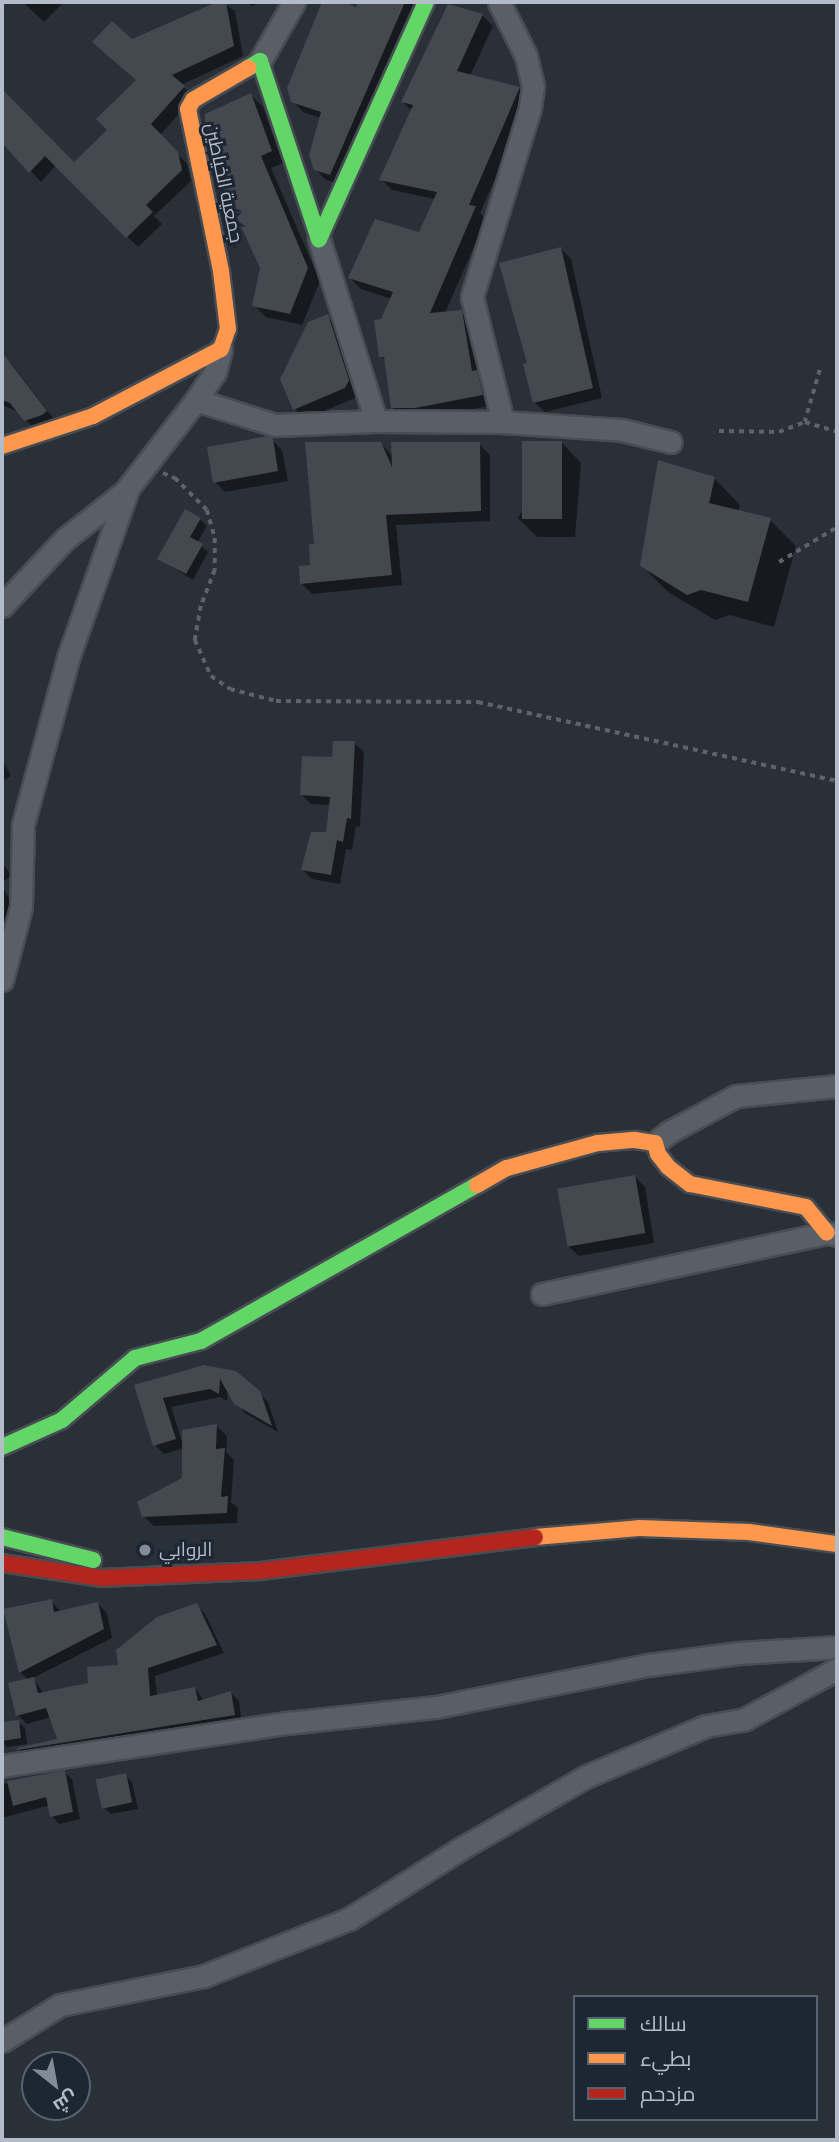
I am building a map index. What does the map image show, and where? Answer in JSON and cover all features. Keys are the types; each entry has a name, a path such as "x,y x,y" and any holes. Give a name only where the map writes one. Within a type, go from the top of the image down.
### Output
{"street":[{"path":"294,2 260,61 376,421"},
{"path":"319,239 426,2"},
{"path":"499,2 526,57 533,86 530,108 472,297 503,422"},
{"name":"جمعية الخياطين","path":"221,349 228,329 221,271 188,109 193,100 260,61"},
{"path":"2,606 65,539 128,488 215,372 221,349"},
{"path":"2,446 93,416 221,349"},
{"path":"196,400 275,425 376,421 503,422 622,430 671,442"},
{"path":"2,980 21,907 23,824 69,655 128,488"},
{"path":"2,1447 62,1420 135,1358 201,1341 507,1168 598,1143 635,1140 655,1143 669,1132 736,1096 837,1086"},
{"path":"655,1143 657,1154 668,1167 690,1184 806,1208 832,1234"},
{"path":"542,1294 832,1234"},
{"path":"2,1563 101,1578 305,1567 566,1533 639,1528 736,1531 837,1544"},
{"path":"2,1537 81,1557 170,1573"},
{"path":"2,1766 288,1723 436,1707 648,1665 739,1653 837,1647"},
{"path":"2,2040 60,2006 204,1976 349,1919 460,1849 585,1777 706,1726 745,1718 837,1669"}],"path":[{"path":"805,422 820,370"},
{"path":"719,431 779,432 805,422 837,432"},
{"path":"144,467 175,478 207,510 215,538 215,570 201,606 194,640 211,676 230,689 276,701 478,702 837,781"},
{"path":"779,562 837,527"}],"building":[{"path":"217,2 226,2 234,46 172,75 185,86 151,124 178,152 182,170 146,205 153,212 126,238 45,156 29,173 2,143 2,89 74,162 107,130 96,119 136,80 92,42 112,21 132,39"},
{"path":"322,2 344,2 356,7 358,2 405,2 330,175 314,170 309,155 321,112 291,102 287,88"},
{"path":"448,4 483,14 457,71 520,87 469,205 476,206 430,313 462,310 472,371 477,370 483,395 415,408 391,408 384,357 379,357 374,320 381,319 393,292 348,278 375,219 419,232 437,192 379,180 413,105 401,102"},
{"path":"251,93 272,151 261,156 308,268 290,314 252,306 260,268 217,174 227,168 205,121 205,114"},
{"path":"561,247 593,388 533,403 523,364 527,363 499,263"},
{"path":"328,314 349,380 345,388 293,410 280,379 308,322"},
{"path":"2,352 47,411 42,415 24,421 10,403 2,400"},
{"path":"268,436 273,438 278,471 213,483 207,447"},
{"path":"522,441 562,441 562,519 522,519"},
{"path":"305,442 381,442 392,467 391,442 480,442 481,511 386,515 392,575 300,584 299,566 310,565 309,544 314,544"},
{"path":"658,460 715,477 709,503 771,518 748,602 701,590 687,595 640,566"},
{"path":"185,509 201,518 190,537 203,544 186,574 157,559"},
{"path":"333,741 355,741 351,819 347,818 343,842 337,840 331,875 301,870 311,832 326,832 330,797 300,795 302,756 332,757"},
{"path":"635,1175 645,1233 567,1247 557,1189"},
{"path":"204,1365 236,1371 260,1391 272,1426 234,1404 220,1379 219,1394 210,1389 163,1398 176,1439 153,1446 134,1385"},
{"path":"217,1424 216,1449 225,1448 221,1497 228,1496 227,1513 142,1517 137,1502 182,1478 182,1430"},
{"path":"52,1599 54,1612 98,1602 104,1629 19,1673 3,1609"},
{"path":"197,1603 217,1645 148,1668 150,1696 195,1687 198,1701 231,1691 235,1715 17,1750 57,1739 46,1708 16,1716 8,1683 34,1677 38,1693 88,1683 87,1667 118,1665 116,1650 157,1617"},
{"path":"19,1720 21,1738 2,1741 2,1722"},
{"path":"65,1770 73,1812 50,1817 46,1797 13,1806 7,1781"},
{"path":"126,1773 132,1802 102,1809 96,1779"}],"traffic: fast":[{"path":"248,68 260,61 319,239 426,2"},
{"path":"2,1447 62,1420 135,1358 201,1341 477,1185"},
{"path":"2,1537 93,1560"}],"traffic: slow":[{"path":"2,446 93,416 221,349 228,329 221,271 188,109 193,100 248,68"},
{"path":"477,1185 507,1168 598,1143 635,1140 655,1143 658,1154 668,1167 690,1184 806,1207 827,1233"},
{"path":"535,1537 639,1528 749,1532 837,1544"}],"traffic: jam":[{"path":"2,1563 101,1578 260,1571 535,1537"}],"place":[{"name":"الروابي","path":"145,1550"}]}
